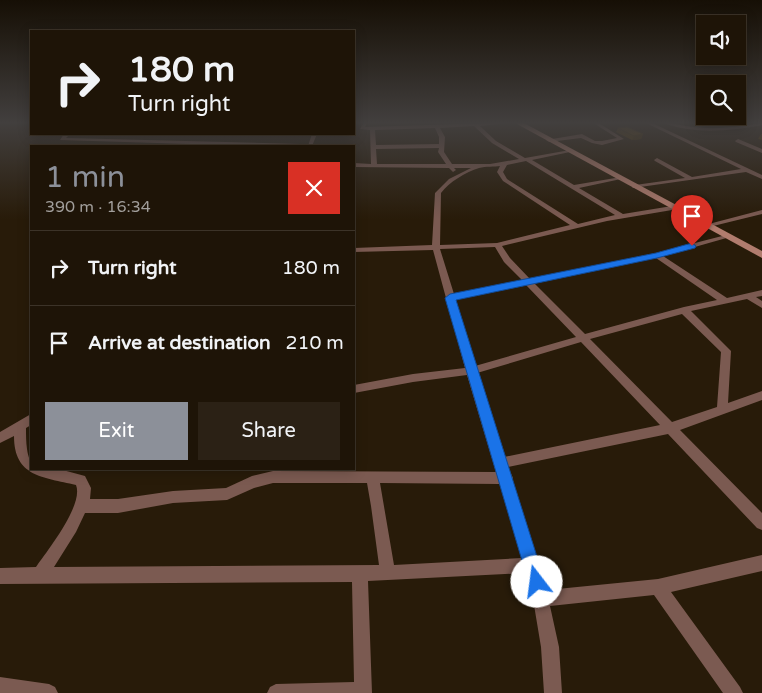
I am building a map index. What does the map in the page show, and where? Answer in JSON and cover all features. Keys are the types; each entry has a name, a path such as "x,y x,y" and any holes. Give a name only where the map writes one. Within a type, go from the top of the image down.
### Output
{"main road":[{"path":"574,154 705,226 761,253"}],"street":[{"path":"374,154 374,166"},
{"path":"442,154 452,166 456,178"},
{"path":"517,154 621,216"},
{"path":"355,165 479,166 550,154"},
{"path":"714,154 762,177"},
{"path":"657,160 692,179"},
{"path":"505,162 500,172 505,180 576,226"},
{"path":"479,166 456,178 441,188 438,193 436,248 471,371 506,478 541,599 550,647 553,693"},
{"path":"635,187 747,170"},
{"path":"574,187 619,178"},
{"path":"355,250 497,246 621,216 672,208"},
{"path":"705,226 762,212"},
{"path":"450,298 657,255 726,237"},
{"path":"497,246 507,260 762,523"},
{"path":"657,255 726,301"},
{"path":"355,389 413,378 471,371 684,310 762,293"},
{"path":"748,296 762,305"},
{"path":"684,310 726,351 722,410"},
{"path":"501,463 671,428 762,395"},
{"path":"0,438 30,420"},
{"path":"20,427 20,451 30,465"},
{"path":"40,575 82,506 85,489 84,484 80,480 41,470"},
{"path":"82,506 118,506 181,496 227,494 252,482 273,477 506,478"},
{"path":"372,478 378,506 387,572"},
{"path":"541,599 658,587 762,563"},
{"path":"0,576 360,574 532,565"},
{"path":"276,693 363,692 360,574"},
{"path":"658,587 734,693"},
{"path":"0,686 49,693"}],"route":[{"path":"537,582 450,298 692,246"}]}
